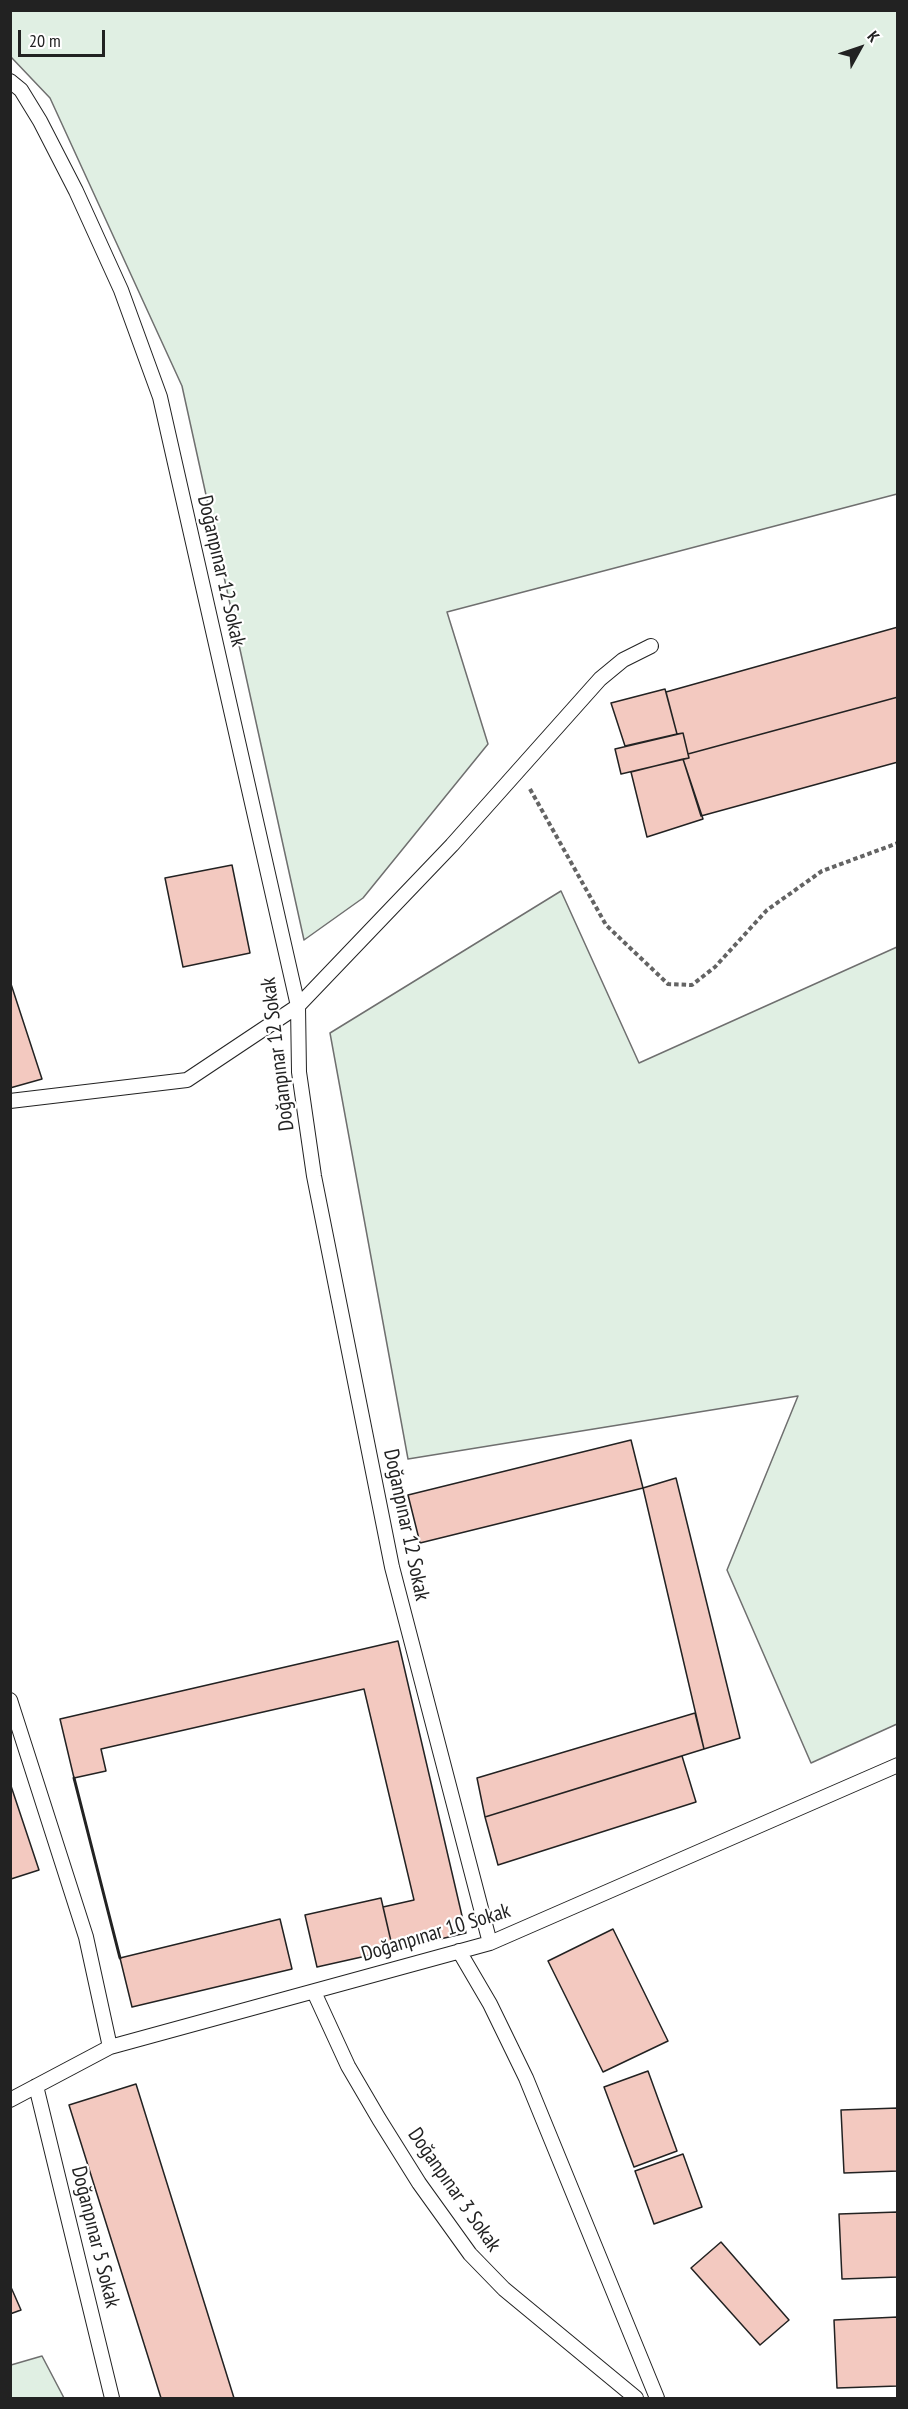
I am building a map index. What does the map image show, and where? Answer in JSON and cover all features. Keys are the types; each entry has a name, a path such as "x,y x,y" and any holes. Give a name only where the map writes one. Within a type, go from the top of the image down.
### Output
{"lane":[{"name":"Doğanpınar 12 Sokak","path":"10,81 21,90 40,121 76,191 121,290 160,397 298,1006 299,1071 314,1176 389,1556 490,1943"},
{"path":"10,1101 187,1080 298,1006 452,845 600,679 623,660 651,646"},
{"path":"10,1700 86,1937 110,2048"},
{"name":"Doğanpınar 10 Sokak","path":"10,2100 110,2048 490,1943 897,1765"},
{"path":"459,1951 490,2004 526,2078 657,2398"},
{"name":"Doğanpınar 3 Sokak","path":"314,1992 348,2066 419,2183 470,2254 504,2289 636,2398"},
{"name":"Doğanpınar 5 Sokak","path":"36,2086 112,2398"}],"path":[{"path":"520,770 606,925 668,984 692,985 715,967 767,910 822,871 897,843"}],"green space":[{"path":"11,10 897,11 897,494 447,612 488,744 363,898 304,940 182,386 50,98 11,57"},
{"path":"561,891 639,1063 897,947 897,1724 811,1763 727,1570 798,1396 408,1459 330,1033"},
{"path":"42,2356 64,2398 11,2398 11,2365"}],"building":[{"path":"898,627 898,697 688,754 683,733 677,734 666,692"},
{"path":"665,689 677,734 625,746 611,703"},
{"path":"898,697 898,762 701,816 683,759 689,758 688,754"},
{"path":"683,733 689,758 621,774 615,749"},
{"path":"683,759 703,819 647,837 631,772"},
{"path":"232,865 250,953 183,967 165,878"},
{"path":"10,981 42,1079 10,1088"},
{"path":"631,1440 643,1488 420,1543 408,1495"},
{"path":"676,1478 740,1738 704,1749 643,1488"},
{"path":"398,1641 466,1933 393,1950 383,1907 414,1900 364,1689 101,1749 106,1771 74,1778 60,1719"},
{"path":"695,1713 704,1749 485,1817 477,1778"},
{"path":"682,1756 696,1802 498,1865 485,1817"},
{"path":"10,1783 39,1870 11,1879 10,1878"},
{"path":"381,1898 393,1950 317,1967 305,1915"},
{"path":"280,1919 292,1969 132,2007 120,1958"},
{"path":"613,1929 668,2041 603,2072 548,1961"},
{"path":"648,2071 677,2151 634,2167 604,2087"},
{"path":"136,2084 234,2398 161,2398 69,2105"},
{"path":"898,2108 898,2171 844,2173 841,2110"},
{"path":"683,2154 702,2207 654,2224 635,2171"},
{"path":"898,2212 898,2277 842,2279 839,2214"},
{"path":"721,2242 789,2320 760,2345 691,2268"},
{"path":"10,2285 21,2310 10,2314"},
{"path":"898,2317 898,2386 837,2388 834,2320"}],"wall":[{"path":"74,1778 120,1958"}]}
